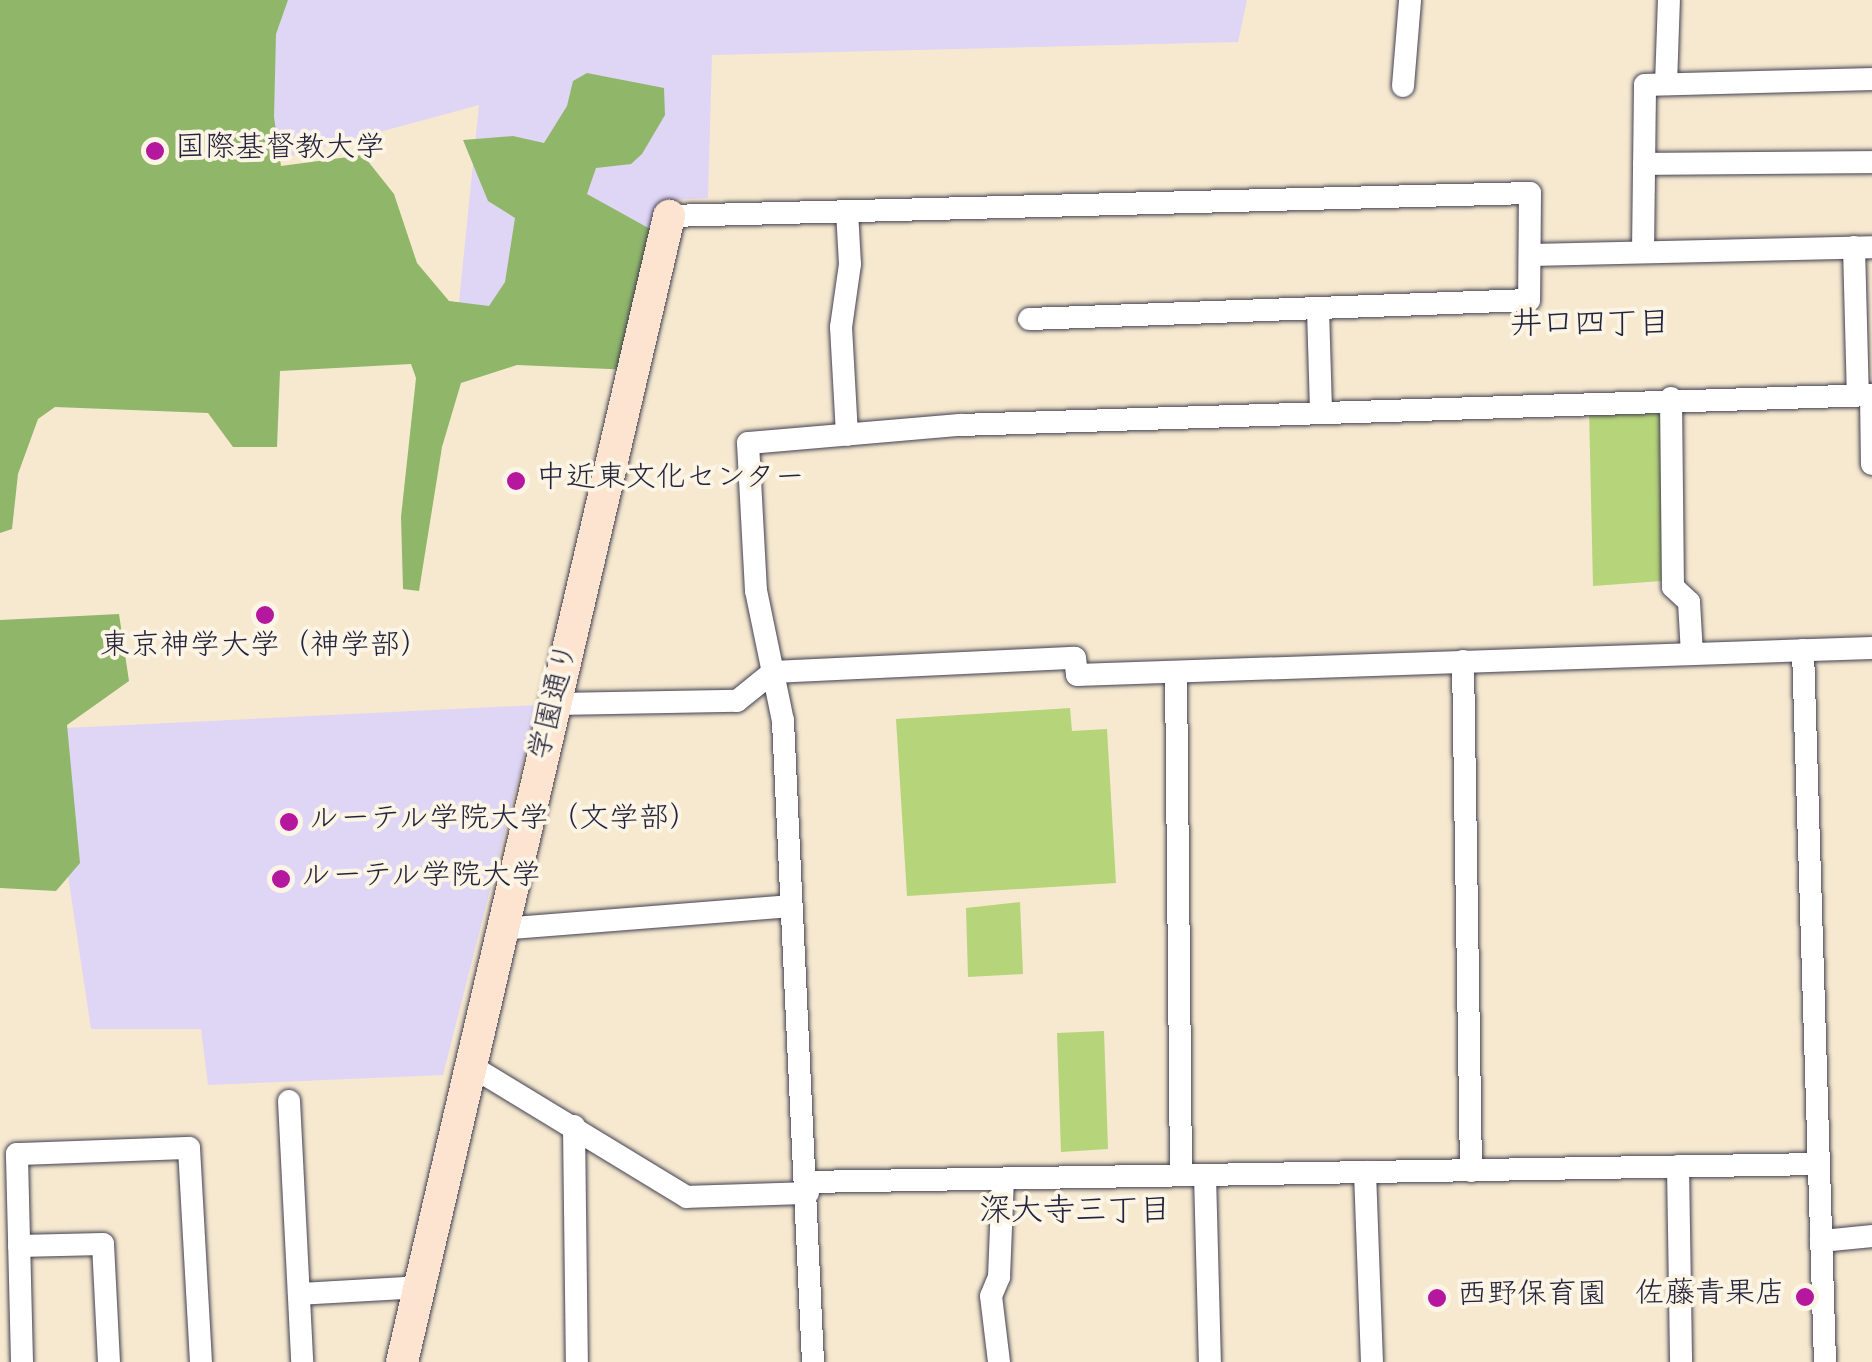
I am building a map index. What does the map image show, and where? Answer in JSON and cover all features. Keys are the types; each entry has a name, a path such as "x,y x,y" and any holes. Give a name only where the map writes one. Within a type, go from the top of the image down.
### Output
{"street":[{"path":"1403,86 1410,0"},
{"path":"1666,84 1669,0"},
{"path":"1643,252 1645,85 1872,78"},
{"path":"1644,164 1872,162"},
{"path":"668,216 1530,194 1530,300 1029,320"},
{"path":"846,211 850,264 841,327 847,435"},
{"name":"学園通り","path":"402,1362 473,1067 500,928 558,704 668,216"},
{"path":"1531,255 1863,246 1872,464"},
{"path":"1318,309 1321,410"},
{"path":"813,1362 808,1188 783,721 756,591 748,443 1321,410 1867,395"},
{"path":"1671,398 1673,588 1688,602 1692,654"},
{"path":"558,704 736,701 773,672 1075,658 1076,675 1872,648"},
{"path":"1804,650 1825,1362"},
{"path":"1463,661 1471,1171"},
{"path":"1176,672 1181,1175"},
{"path":"500,928 790,906"},
{"path":"473,1067 687,1197 1003,1178 1818,1164"},
{"path":"289,1101 302,1362"},
{"path":"574,1126 577,1362"},
{"path":"22,1362 17,1154 189,1148 202,1362"},
{"path":"1678,1166 1681,1362"},
{"path":"1365,1172 1372,1362"},
{"path":"1205,1175 1210,1362"},
{"path":"999,1362 990,1296 999,1276 1003,1178"},
{"path":"1820,1241 1872,1236"},
{"path":"20,1246 102,1244 109,1362"},
{"path":"299,1294 420,1288"}],"shaded area":[{"name":"国際基督教大学","path":"0,0 1247,0 1238,42 712,55 708,198 670,200 633,357 453,361 479,105 0,235"},
{"name":"ルーテル学院大学","path":"537,705 443,1075 208,1085 201,1029 91,1029 46,729"}],"green space":[{"path":"0,0 288,0 276,34 274,117 281,166 363,155 394,194 417,263 449,301 489,306 505,282 515,218 488,201 463,140 513,136 544,143 567,106 573,81 587,73 664,88 665,115 642,154 631,164 596,168 587,194 652,230 632,370 517,365 461,383 442,447 419,591 403,589 401,517 416,378 411,364 280,371 277,447 233,447 208,413 55,407 38,419 18,474 12,529 0,533"},
{"path":"1665,408 1675,580 1593,586 1589,409"},
{"path":"119,614 129,681 67,725 80,863 56,891 0,888 0,620"},
{"path":"1070,708 1072,731 1107,729 1116,883 907,896 896,719"},
{"path":"1020,902 1023,974 968,977 966,908"},
{"path":"1104,1031 1108,1149 1061,1152 1057,1033"}],"place":[{"name":"国際基督教大学","path":"155,151"},
{"name":"中近東文化センター","path":"516,481"},
{"name":"東京神学大学（神学部）","path":"265,615"},
{"name":"ルーテル学院大学（文学部）","path":"289,822"},
{"name":"ルーテル学院大学","path":"281,879"},
{"name":"佐藤青果店","path":"1805,1297"},
{"name":"西野保育園","path":"1437,1298"}],"district":[{"name":"井口四丁目","path":"1590,327"},
{"name":"深大寺三丁目","path":"1075,1214"}]}
